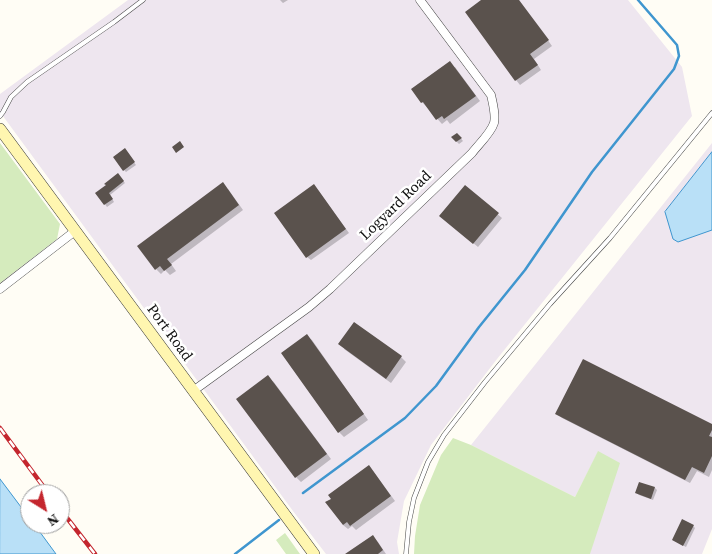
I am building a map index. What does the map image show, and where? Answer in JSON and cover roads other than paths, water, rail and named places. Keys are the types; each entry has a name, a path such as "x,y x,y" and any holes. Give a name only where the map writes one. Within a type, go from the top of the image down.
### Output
{"main road":[{"name":"Port Road","path":"0,129 312,551"}],"street":[{"name":"Logyard Road","path":"192,391 323,295 472,153 494,124 494,109 491,95 420,0"},
{"path":"0,288 75,231"}],"lane":[{"path":"0,116 10,97 27,82 143,0"},
{"path":"406,554 409,522 414,498 428,462 444,435 485,382 550,304 610,238 712,113"},
{"path":"312,551 320,554"}],"water":[{"path":"712,152 712,230 678,242 673,239 665,212"},
{"path":"0,479 20,506 20,534 41,534 56,554 0,554"}],"waterway":[{"path":"303,493 405,418 436,386 479,327 525,270 592,172 674,69 679,56 677,45 638,0"},
{"path":"235,554 279,520"}],"railway":[{"path":"0,428 42,484"},
{"path":"70,522 95,554"}]}
